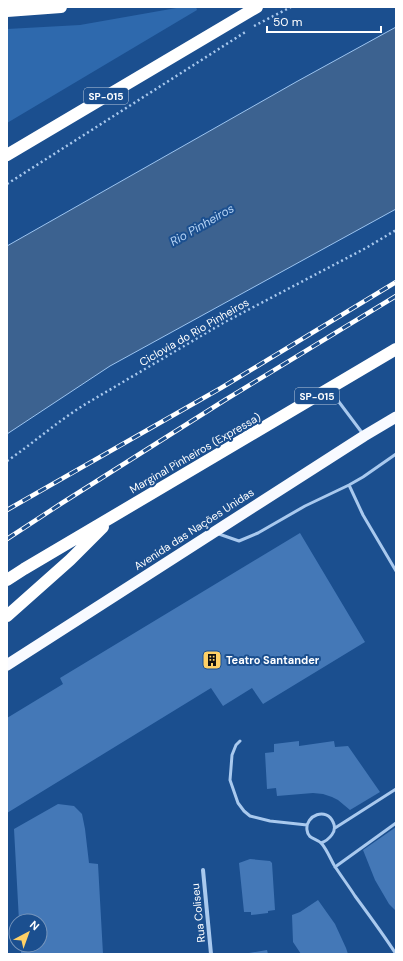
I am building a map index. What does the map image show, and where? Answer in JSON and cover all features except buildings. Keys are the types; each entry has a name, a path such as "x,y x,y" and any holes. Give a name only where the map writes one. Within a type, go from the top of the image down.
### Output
{"highway":[{"path":"7,11 61,7"},
{"name":"SP-015","path":"7,155 257,7"},
{"name":"Marginal Pinheiros (Expressa)","path":"7,580 396,349"},
{"name":"Avenida das Nações Unidas","path":"7,665 396,417"},
{"path":"7,616 70,560 116,515"}],"street":[{"name":"Rua Coliseu","path":"203,870 211,954"}],"lane":[{"path":"329,389 364,436"},
{"path":"214,532 239,541 258,533 305,506 349,485 396,454"},
{"path":"349,485 363,515 396,571"},
{"path":"240,741 236,745 232,755 230,780 238,803 244,811 250,816 270,821 307,825"},
{"path":"334,828 396,789"},
{"path":"326,814 334,822 334,828 328,839 321,842 314,840 310,836 307,831 307,825 314,815 326,814"},
{"path":"335,867 396,823"},
{"path":"321,842 335,867 396,954"}],"path":[{"path":"7,184 251,28 291,7"},
{"name":"Ciclovia do Rio Pinheiros","path":"7,461 75,410 223,323 366,248 396,230"}],"shaded area":[{"path":"182,7 196,7 197,10 7,123 7,29 80,25"}],"water":[{"name":"Rio Pinheiros","path":"396,27 396,209 110,366 7,434 7,246"}],"railway":[{"path":"7,510 221,388 396,282"},
{"path":"7,539 225,400 396,296"}],"place":[{"name":"Teatro Santander","path":"212,660"}]}
